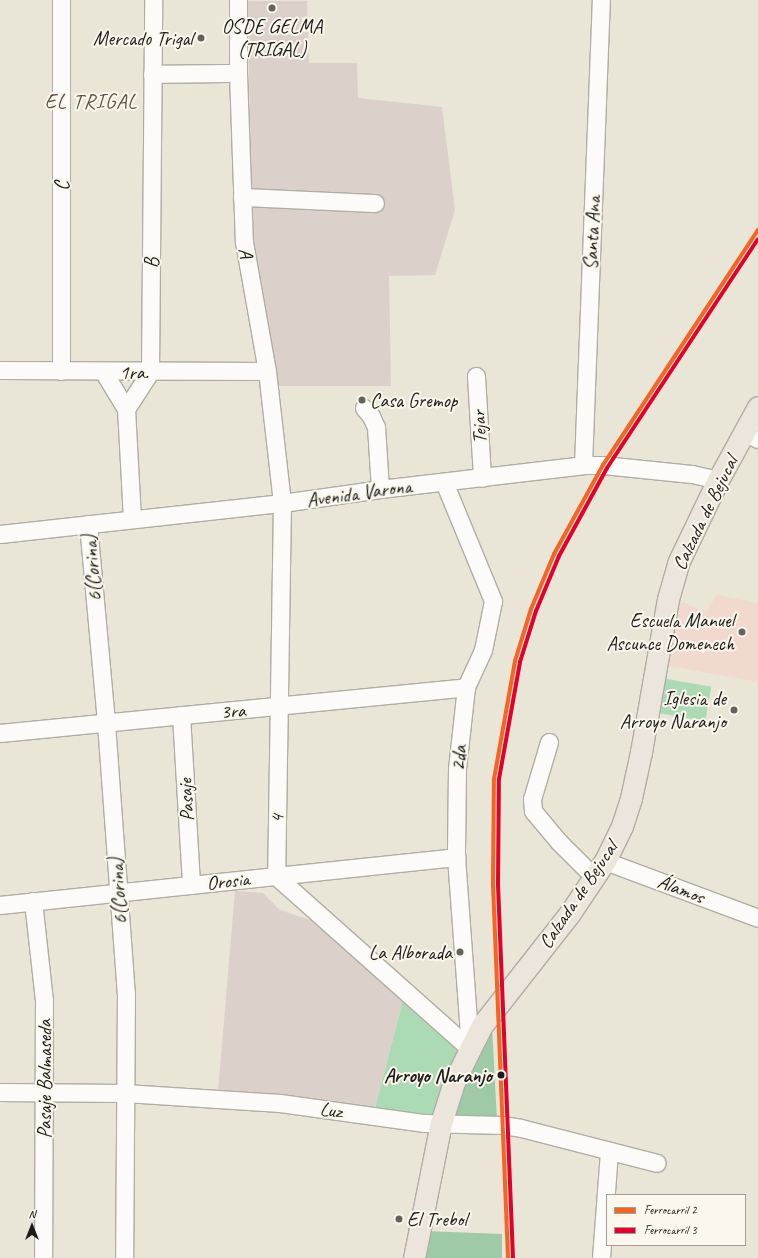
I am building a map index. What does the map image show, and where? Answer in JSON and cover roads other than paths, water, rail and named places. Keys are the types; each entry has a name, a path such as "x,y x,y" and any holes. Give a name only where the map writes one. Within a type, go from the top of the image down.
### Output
{"main road":[{"name":"Calzada de Bejucal","path":"414,1258 441,1123 454,1082 470,1048 483,1024 570,913 599,869 622,826 631,798 641,752 668,599 678,563 718,480 751,435 758,407"}],"street":[{"name":"C","path":"61,0 61,371"},
{"name":"B","path":"150,372 153,0"},
{"name":"A","path":"238,0 238,73 244,242 267,371 282,503"},
{"name":"Santa Ana","path":"583,465 601,0"},
{"path":"152,74 238,73"},
{"path":"242,197 375,203"},
{"name":"1ra.","path":"0,370 104,372 267,371"},
{"path":"104,372 126,409 132,519"},
{"path":"126,409 150,372"},
{"name":"Tejar","path":"476,376 482,478"},
{"path":"364,408 371,416 376,427 380,489"},
{"name":"Avenida Varona","path":"0,534 282,503 380,489 583,465 602,465 692,474 718,480"},
{"name":"2da","path":"444,482 492,602 483,650 466,687 457,769 456,857 470,1048"},
{"name":"4","path":"276,876 282,503"},
{"name":"6(Corina)","path":"88,524 106,723 117,892 126,993 124,1258"},
{"name":"3ra","path":"0,733 466,687"},
{"name":"Pasaje","path":"181,716 191,885"},
{"path":"549,742 532,799 532,811 558,841 599,869"},
{"name":"Orosia","path":"0,905 456,857"},
{"name":"Álamos","path":"599,869 756,913"},
{"path":"276,876 470,1048"},
{"name":"Pasaje Balmaseda","path":"33,901 44,1000 43,1258"},
{"name":"Luz","path":"0,1092 125,1093 280,1103 425,1123 479,1124 521,1128 657,1163"},
{"path":"606,1194 610,1150"},
{"path":"601,1258 606,1198"}],"rail line":[{"name":"2","path":"508,1258 493,884 494,779 515,661 531,609 554,554 603,465 758,230"},
{"name":"3","path":"513,1258 498,884 499,779 520,662 536,611 559,556 607,468 758,239"}],"place":[{"name":"OSDE GELMA (TRIGAL)","path":"272,8"},
{"name":"Mercado Trigal","path":"201,38"},
{"name":"Casa Gremop","path":"362,400"},
{"name":"Escuela Manuel Ascunce Domenech","path":"742,632"},
{"name":"Iglesia de Arroyo Naranjo","path":"734,710"},
{"name":"La Alborada","path":"460,952"},
{"name":"Arroyo Naranjo","path":"501,1075"},
{"name":"El Trebol","path":"399,1219"}],"district":[{"name":"EL TRIGAL","path":"91,101"}]}
